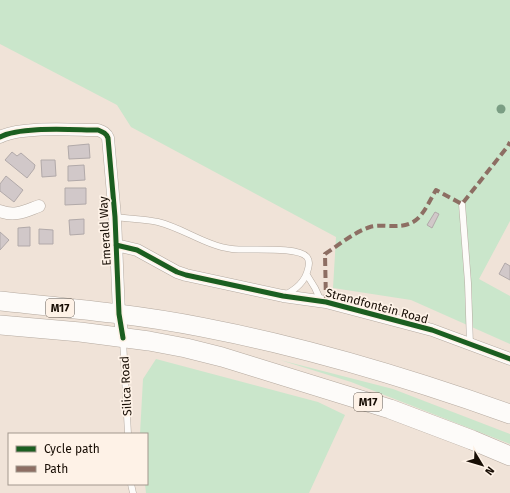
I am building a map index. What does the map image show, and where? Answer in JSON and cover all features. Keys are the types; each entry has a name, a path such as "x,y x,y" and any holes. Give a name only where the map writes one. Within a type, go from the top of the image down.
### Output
{"main road":[{"name":"M17","path":"0,301 119,314 200,326 265,340 390,374 510,414"},
{"name":"M17","path":"0,325 80,332 123,338 186,348 222,357 390,409 510,456"}],"street":[{"name":"Emerald Way","path":"0,137 12,132 30,130 98,130 105,133 108,138 115,217 119,314 123,338"},
{"path":"0,211 16,214 39,206"},
{"name":"Strandfontein Road","path":"116,245 137,250 167,267 186,275 283,296 321,301 432,330 510,359"}],"lane":[{"path":"462,204 468,283 470,345"},
{"path":"115,217 158,222 216,245 232,249 296,252 304,255 309,261 307,275 297,287 283,296"},
{"path":"307,275 321,301"},
{"name":"Silica Road","path":"123,338 128,433"}],"green space":[{"path":"0,0 510,0 510,221 479,279 510,296 510,344 411,300 333,288 336,237 131,127 117,105 0,44"},
{"path":"156,359 318,402 345,415 309,493 146,493 145,485 148,485 148,433 140,433 143,379"},
{"path":"280,360 393,389 510,434 510,444 351,382"}],"building":[{"path":"89,144 90,158 69,159 68,146"},
{"path":"12,152 17,156 21,153 35,165 34,169 27,178 5,160"},
{"path":"41,160 55,160 56,176 42,177"},
{"path":"84,165 85,180 68,181 68,166"},
{"path":"6,176 23,190 14,202 0,191 0,184"},
{"path":"65,188 86,188 86,204 65,205"},
{"path":"435,212 439,214 432,228 427,225"},
{"path":"84,219 84,234 70,235 69,220"},
{"path":"30,227 30,246 18,246 18,228"},
{"path":"39,229 53,230 53,244 39,244"},
{"path":"0,232 9,240 0,250"},
{"path":"505,263 510,266 510,280 499,274"}],"marked path":[{"path":"326,302 325,254 352,235 364,229 378,226 401,226 415,221 420,217 436,190 462,204 510,142"}],"cycle path":[{"path":"0,137 21,131 48,129 98,130 107,136 115,217 119,314 123,338"},
{"path":"116,245 137,250 177,272 186,275 283,296 326,302 432,330 510,359"}]}
